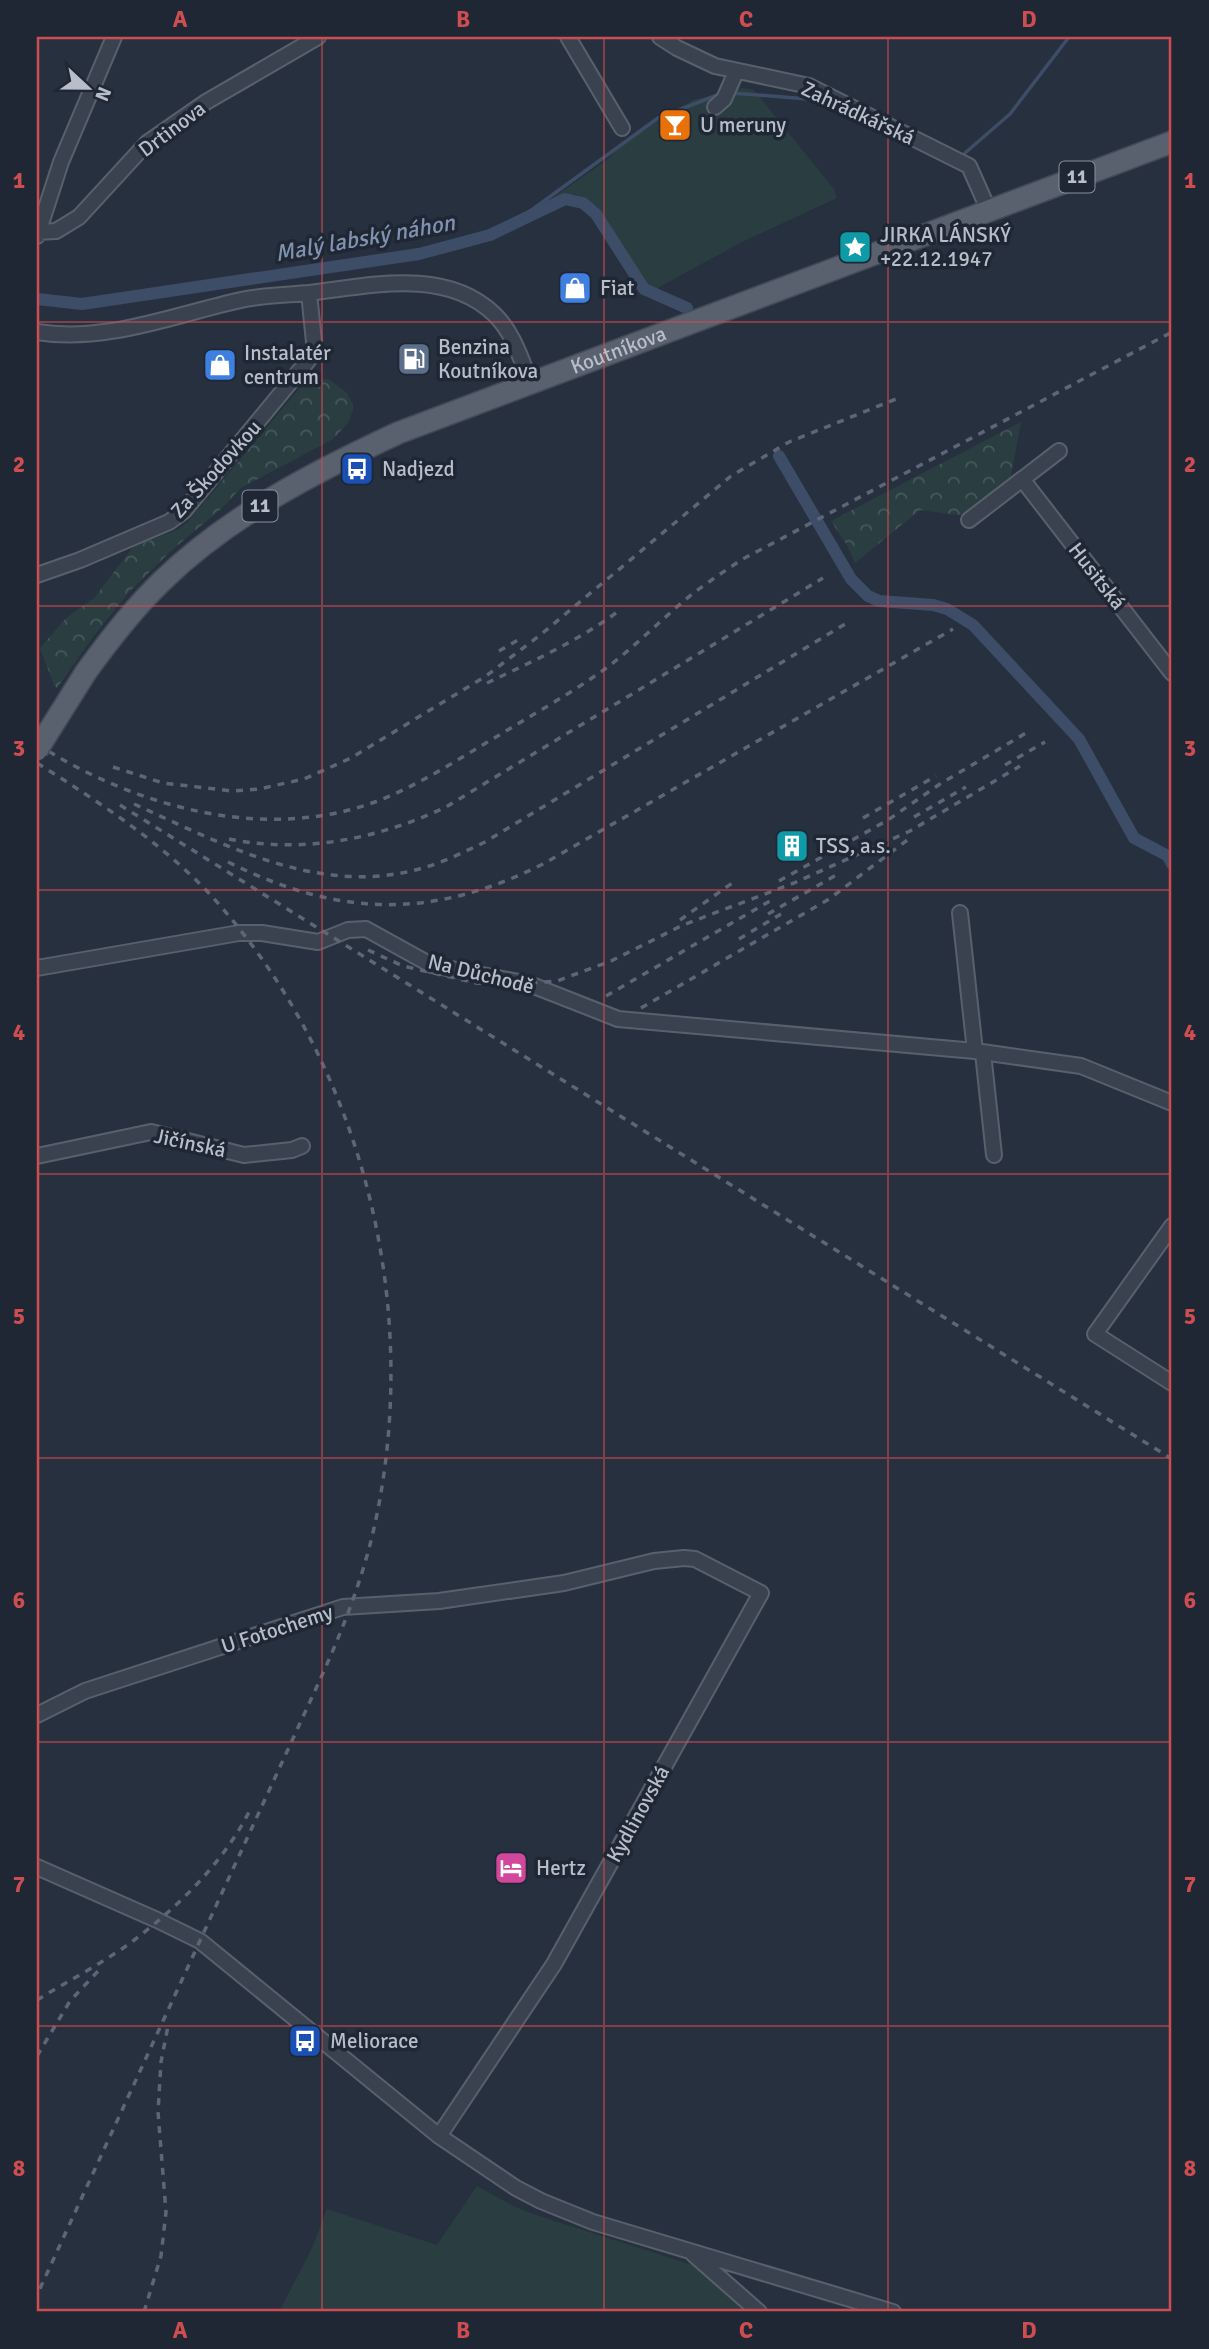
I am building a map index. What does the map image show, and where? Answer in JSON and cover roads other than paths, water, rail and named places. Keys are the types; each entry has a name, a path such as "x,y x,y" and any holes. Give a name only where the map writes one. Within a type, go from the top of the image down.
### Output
{"main road":[{"name":"Koutníkova","path":"37,750 86,672 118,630 163,580 214,539 281,492 334,462 398,433 1172,142"}],"street":[{"path":"37,234 61,162 114,37"},
{"name":"Drtinova","path":"37,234 56,231 79,217 147,143 206,102 318,37"},
{"path":"568,37 622,128"},
{"name":"Zahrádkářská","path":"660,37 701,60 736,72 809,86 969,166 989,211"},
{"path":"715,107 724,99 736,72"},
{"path":"37,332 60,336 107,334 264,296 309,293 387,282 442,287 472,298 487,307 505,326 531,384"},
{"name":"Za Škodovkou","path":"37,575 80,560 169,522 184,511 315,352 309,293"},
{"path":"970,520 1059,451"},
{"name":"Husitská","path":"1022,479 1172,673"},
{"path":"960,914 994,1155"},
{"name":"Na Důchodě","path":"37,968 239,933 262,933 318,942 348,930 362,928 431,965 529,984 618,1019 979,1052 1081,1066 1172,1103"},
{"name":"Jičínská","path":"37,1153 150,1132 244,1155 292,1150 302,1146"},
{"path":"1172,1226 1095,1334 1172,1383"},
{"name":"U Fotochemy","path":"37,1714 85,1690 343,1607 439,1601 528,1589 564,1583 619,1568 684,1558 695,1559 761,1593"},
{"name":"Kydlinovská","path":"439,2136 554,1964 761,1593"},
{"path":"37,1867 200,1941 439,2136 493,2174 541,2201 593,2222 893,2312"},
{"path":"690,2250 759,2312"}],"waterway":[{"path":"965,153 1010,114 1069,37"},
{"path":"732,93 808,99 844,111"},
{"path":"511,225 658,118 720,94"},
{"name":"Malý labský náhon","path":"37,299 82,304 419,254 490,235 565,199 583,203 596,214 644,289 687,308"},
{"name":"Malý labský náhon","path":"779,456 851,579 868,596 879,601 933,605 947,609 973,625 1079,739 1134,838 1168,856 1172,864"}],"railway":[{"path":"37,744 74,766 115,785 200,812 244,818 288,819 332,814 375,802 439,771 583,684 619,658 692,595 741,560 1172,332"},
{"path":"113,767 163,783 232,791 259,789 304,779 351,758 486,676 539,636 731,476 789,442 896,399"},
{"path":"229,839 285,845 340,841 394,828 446,807 823,578"},
{"path":"487,683 569,642 616,613"},
{"path":"134,804 239,850 312,872 349,876 387,875 426,867 485,842 850,621"},
{"path":"228,862 269,880 347,902 385,905 462,895 502,882 543,864 953,629"},
{"path":"499,651 523,637"},
{"path":"779,881 888,820 940,784 1031,730"},
{"path":"1005,765 1045,742"},
{"path":"37,763 146,837 205,889 259,955 305,1028 341,1106 367,1188 384,1272 391,1358 388,1444 374,1528 348,1613 37,2295"},
{"path":"368,950 403,966 476,983 506,985 557,981 611,961 683,925 794,883 910,831 1020,766"},
{"path":"863,818 936,776"},
{"path":"914,817 966,787"},
{"path":"120,805 1172,1459"},
{"path":"641,1008 829,899 910,838"},
{"path":"768,914 838,874"},
{"path":"680,920 735,881"},
{"path":"606,996 775,898"},
{"path":"739,939 781,914"},
{"path":"37,2000 122,1949 167,1913 214,1865 250,1810"},
{"path":"37,2056 70,2001 100,1969"},
{"path":"144,2312 161,2256 166,2212 158,2112 161,2062 168,2026"}],"place":[{"name":"U meruny","path":"675,125"},
{"name":"JIRKA LÁNSKÝ +22.12.1947","path":"855,247"},
{"name":"Fiat","path":"575,288"},
{"name":"Benzina Koutníkova","path":"414,359"},
{"name":"Instalatér centrum","path":"220,365"},
{"name":"Nadjezd","path":"357,469"},
{"name":"TSS, a.s.","path":"792,846"},
{"name":"Hertz","path":"511,1868"},
{"name":"Meliorace","path":"305,2041"}]}
